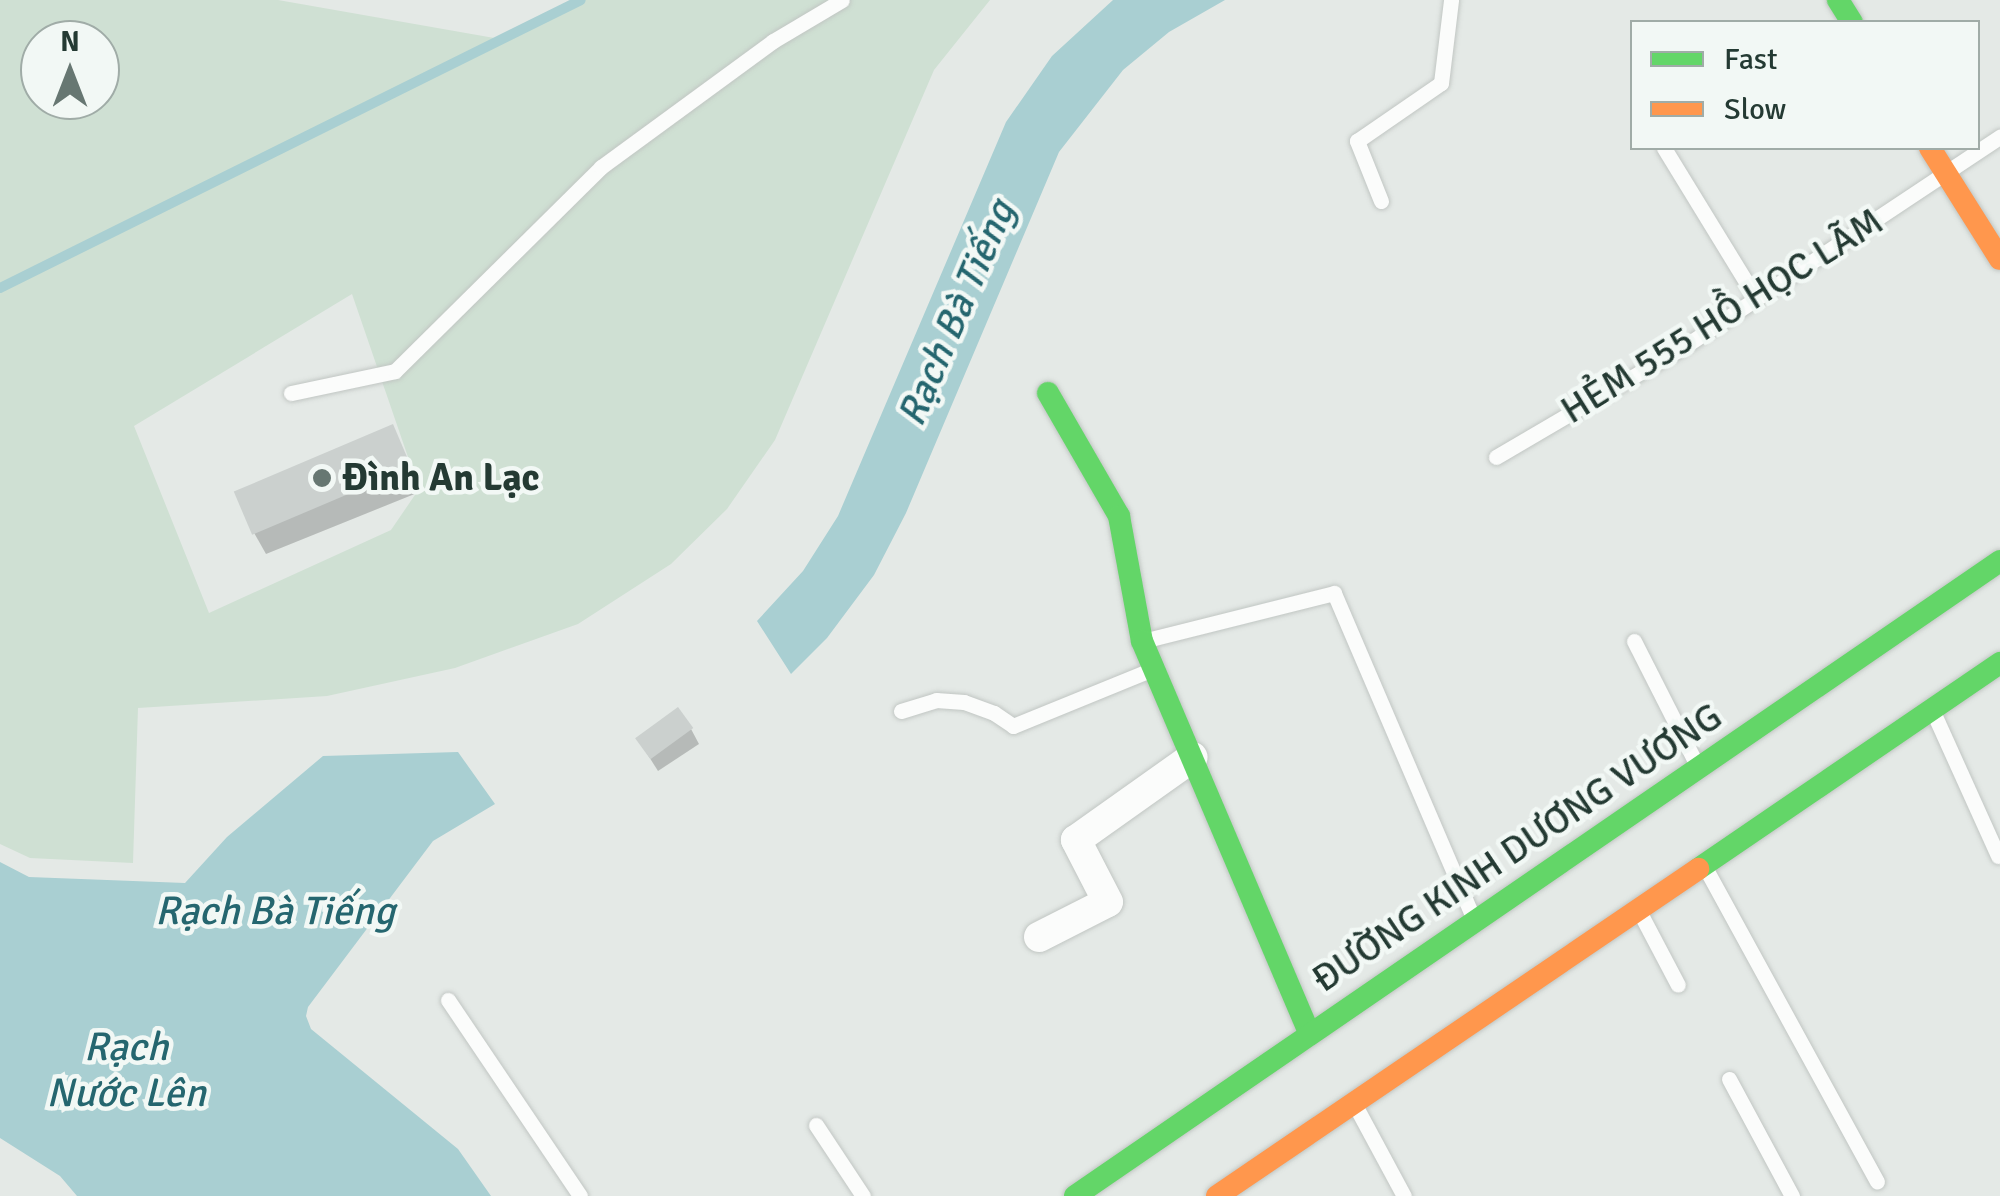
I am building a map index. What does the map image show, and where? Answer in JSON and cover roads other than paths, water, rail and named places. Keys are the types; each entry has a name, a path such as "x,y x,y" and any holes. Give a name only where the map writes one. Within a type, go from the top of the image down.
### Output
{"main road":[{"path":"1931,150 2000,260"},
{"path":"1048,392 1119,516 1142,641 1309,1032"},
{"name":"ĐƯỜNG KINH DƯƠNG VƯƠNG","path":"1075,1196 1473,919 2000,561"},
{"path":"1217,1196 2000,663"}],"street":[{"path":"1039,936 1108,902 1076,840 1192,757"}],"lane":[{"path":"290,392 395,372 601,167 773,41 842,0"},
{"path":"1380,201 1356,142 1441,83 1451,0"},
{"name":"HẺM 555 HỒ HỌC LÃM","path":"1496,456 1682,348 2000,137"},
{"path":"1665,150 1756,298"},
{"path":"1142,641 1334,593 1473,919"},
{"path":"1634,641 1698,767"},
{"path":"901,712 936,700 964,702 994,712 1013,726 1154,668"},
{"path":"1932,710 1998,856"},
{"path":"1705,867 1876,1181"},
{"path":"1639,911 1678,984"},
{"path":"448,1000 580,1196"},
{"path":"1729,1079 1792,1196"},
{"path":"1354,1103 1404,1196"},
{"path":"816,1125 863,1196"}],"water":[{"name":"Rạch Bà Tiếng","path":"1113,0 1225,0 1169,32 1123,70 1059,152 906,513 874,575 827,638 791,674 757,621 803,571 838,516 1006,122 1052,56"},
{"name":"Rạch Nước Lên","path":"458,752 495,804 433,841 308,1007 306,1016 311,1029 458,1149 491,1196 77,1196 60,1176 0,1138 0,862 29,877 185,883 227,837 323,756"}],"waterway":[{"path":"0,288 581,0"}],"place":[{"name":"Đình An Lạc","path":"322,478"}]}
